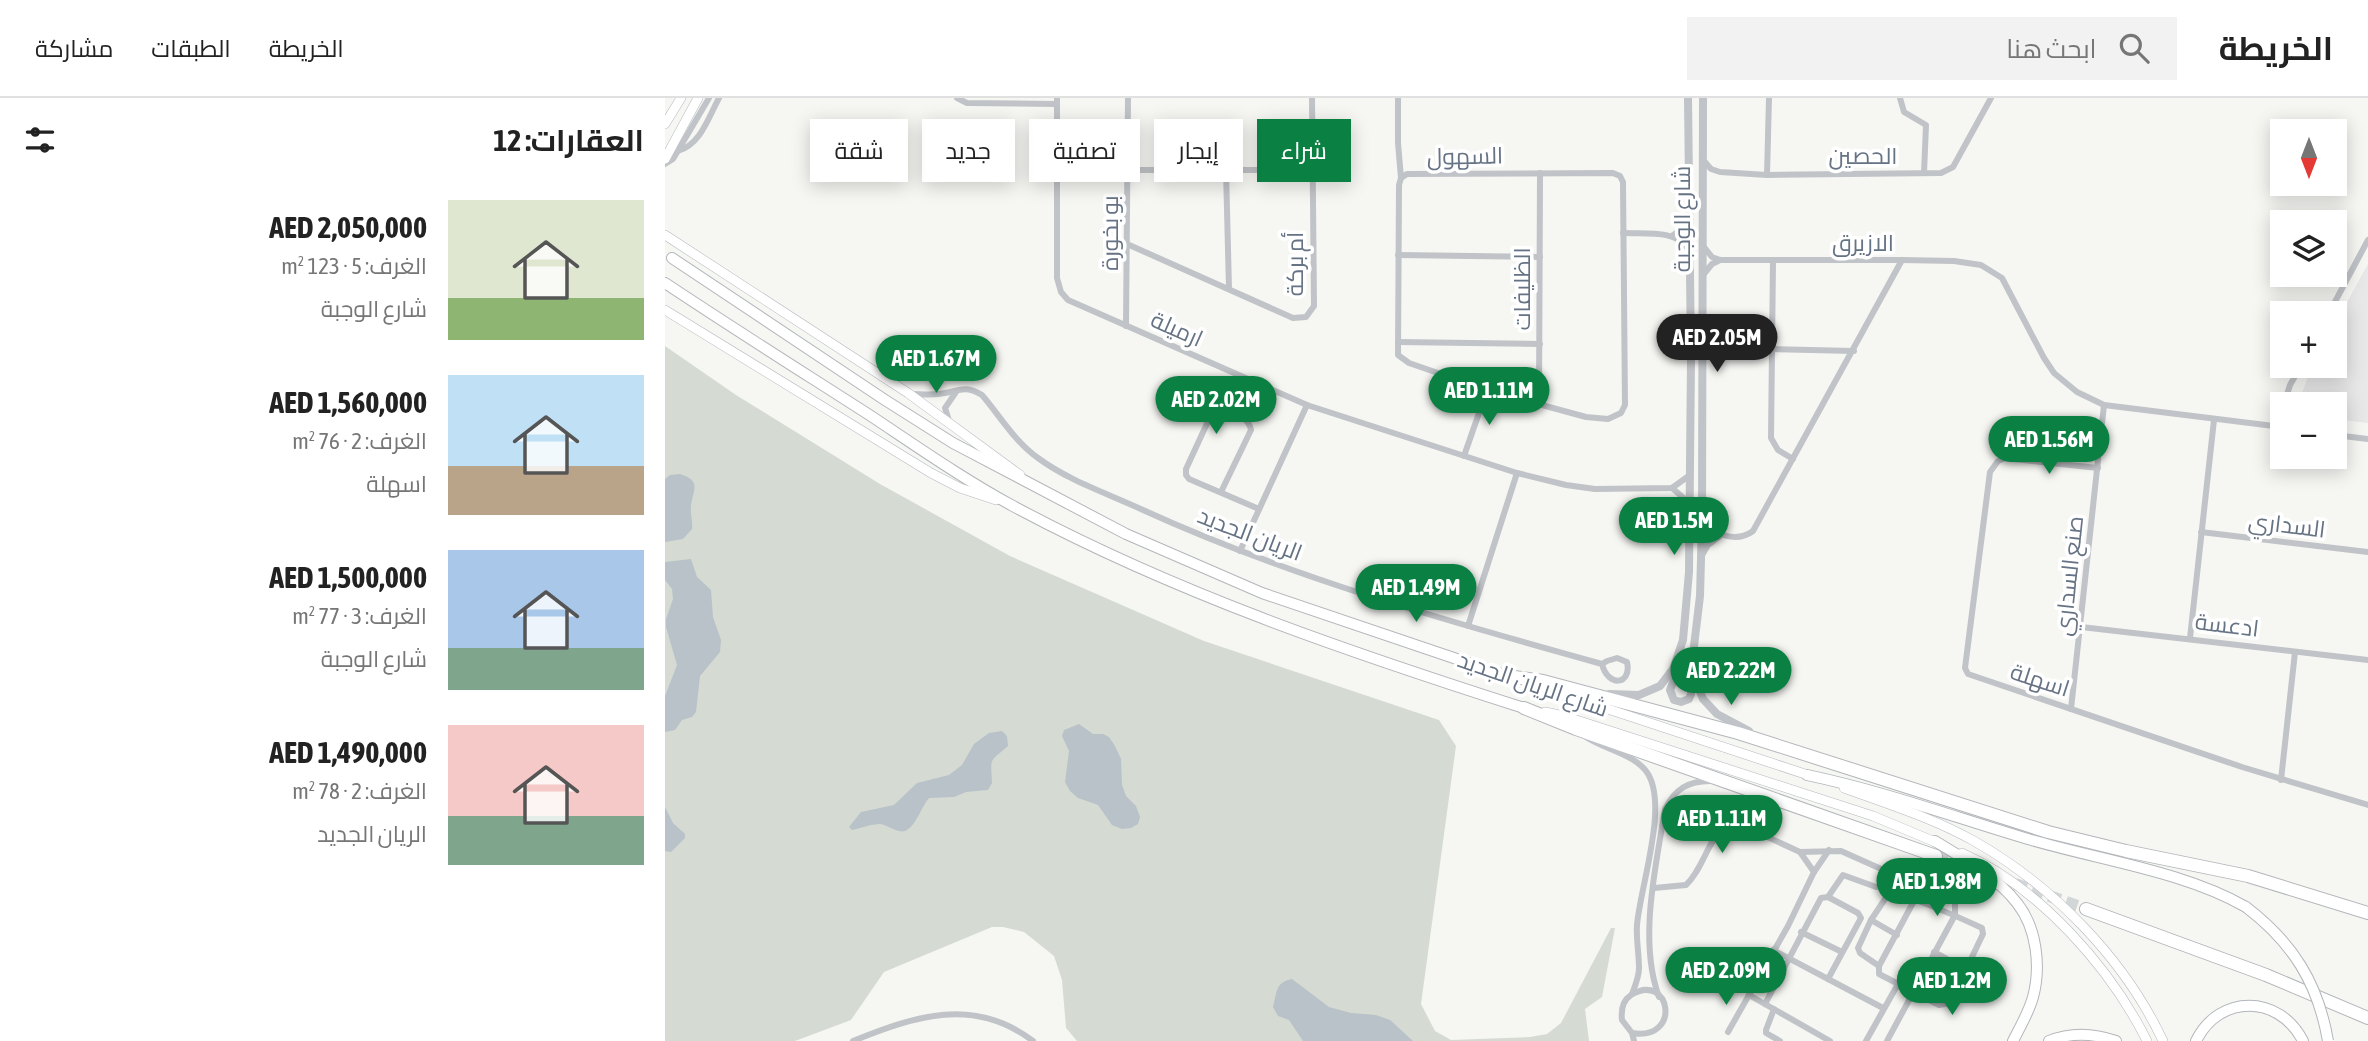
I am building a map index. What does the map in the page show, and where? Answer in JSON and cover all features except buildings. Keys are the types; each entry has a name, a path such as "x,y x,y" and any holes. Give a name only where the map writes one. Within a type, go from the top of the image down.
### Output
{"highway":[{"path":"1507,676 1543,681 1738,733 2048,832 2248,876 2368,913"},
{"path":"1524,708 1576,729 1935,856"},
{"path":"2086,909 2266,975 2368,1018"}],"main road":[{"path":"665,124 681,98"},
{"path":"665,162 698,98"},
{"name":"شارع الريان الجديد","path":"666,237 908,393 949,421 1033,487"},
{"name":"شارع الريان الجديد","path":"672,258 953,443 1126,534 1252,589 1807,775 1943,826 1972,840 2023,872 2063,906 2091,935 2126,979 2163,1041"},
{"name":"شارع الريان الجديد","path":"665,283 1011,505 1115,557 1251,615 1330,645 1524,708 1564,716 1873,816 1977,860 2014,884 2077,941 2111,980 2147,1041"},
{"name":"شارع الريان الجديد","path":"665,310 931,473 960,488 1011,505"},
{"path":"1807,775 1876,790 2028,839 2207,887 2246,907 2275,931 2302,966 2318,1001 2328,1041"},
{"path":"1935,841 1976,866 2000,885 2018,904 2028,922 2035,946 2036,982 2033,998 2013,1041"},
{"path":"2196,1041 2205,1026 2219,1014 2233,1008 2255,1006 2282,1016 2295,1028 2303,1041"},
{"path":"2049,1041 2081,1034 2116,1041"}],"street":[{"path":"665,162 671,161 678,151 709,98"},
{"path":"678,151 697,141 719,98"},
{"path":"957,98 967,103 1057,101"},
{"name":"بو بخورة","path":"1128,98 1128,119"},
{"name":"أم بركة","path":"1313,98 1313,119"},
{"path":"1398,98 1401,177"},
{"path":"1767,175 1769,98"},
{"path":"1900,98 1904,112 1926,125 1924,173"},
{"name":"الحصين","path":"1702,155 1707,166 1720,172 1767,175 1941,173 1953,167 1991,98"},
{"name":"شارع الوجبة","path":"1703,99 1702,522 1700,596 1693,646 1696,681 1709,707 1726,721 1790,749"},
{"name":"ارميلة","path":"1057,101 1057,278 1061,292 1068,300 1307,405 1517,473 1582,488 1672,488"},
{"name":"شارع الوجبة","path":"1586,693 1628,696 1651,691 1670,675 1683,640 1689,572 1690,475 1691,223 1686,101"},
{"name":"السهول","path":"1541,173 1613,173 1620,176 1623,182 1625,405 1621,413 1615,417 1599,419 1539,404 1487,390 1403,360 1398,355 1401,177 1407,174 1541,173"},
{"name":"الظليفات","path":"1539,404 1541,173"},
{"name":"بو بخورة","path":"1126,326 1127,182"},
{"path":"1226,182 1229,289"},
{"name":"أم بركة","path":"1127,244 1293,318 1306,317 1314,306 1313,182"},
{"path":"1672,236 1691,223"},
{"path":"1623,233 1672,236 1683,241 1691,252"},
{"path":"2335,301 2368,240"},
{"path":"1702,243 1712,257 1720,260"},
{"path":"1398,255 1540,257"},
{"path":"1701,280 1705,271 1720,260"},
{"name":"الازيرق","path":"1720,260 1902,260 1954,261 1981,265 2002,278 2054,373 2077,392 2104,405"},
{"path":"1702,522 1720,536 1744,536 1753,531 1902,260"},
{"path":"1773,261 1771,438 1778,450 1793,459"},
{"path":"1398,342 1540,344"},
{"path":"1772,349 1854,351"},
{"path":"908,393 939,394 960,388"},
{"path":"949,421 946,403 960,388"},
{"name":"الريان الجديد","path":"960,388 982,395 1017,439 1038,458 1056,469 1190,531 1240,551 1468,626 1602,664"},
{"path":"1464,456 1487,390"},
{"path":"1240,551 1307,405"},
{"path":"2104,405 2270,426"},
{"name":"صنع السداري","path":"2071,709 2104,405"},
{"path":"1221,492 1251,430 1246,419 1222,408 1210,416 1186,469 1186,475 1189,479 1259,509"},
{"path":"2190,638 2214,420"},
{"path":"2347,436 2368,439"},
{"name":"اسهلة","path":"2098,468 2005,458 1993,466 1965,668 1968,674 2281,779 2368,805"},
{"path":"1468,626 1517,473"},
{"path":"1689,508 1686,500 1672,488 1690,475"},
{"name":"السداري","path":"2201,533 2368,552"},
{"path":"1701,557 1709,545 1720,536"},
{"name":"ادعسة","path":"2081,627 2368,660"},
{"path":"1683,640 1681,661 1670,690 1672,698 1677,702 1686,701 1690,696 1693,646"},
{"path":"2281,779 2295,652"},
{"path":"1576,729 1598,745 1639,764 1654,785 1655,821 1636,939 1639,969 1632,994 1623,1005 1621,1013 1625,1027 1633,1037 1650,1036 1658,1032"},
{"path":"1654,1041 1667,1013 1652,977 1650,913 1665,809 1677,790 1691,783 1719,780"},
{"path":"1654,888 1686,885 1721,830 1728,824 1739,824 1800,852 1841,851 1955,902 1955,915 1887,1041"},
{"path":"1728,1032 1814,872 1829,850"},
{"path":"1800,852 1814,872"},
{"path":"1828,897 1843,875 1876,887"},
{"path":"1879,965 1858,950 1871,920 1889,892 1895,892 1916,901 1955,915 1982,928 1967,970 1950,1003 1939,1005 1879,974 1879,965 1916,901 1922,887"},
{"path":"1765,1004 1821,898 1828,897 1858,913 1861,918 1828,979"},
{"path":"1639,913 1643,919 1648,918 1650,913"},
{"path":"1871,920 1897,935"},
{"path":"1801,932 1842,952"},
{"path":"1773,950 1884,1009"},
{"path":"1934,953 1967,970"},
{"path":"1865,1041 1898,984"},
{"path":"1632,994 1651,992 1659,997"},
{"path":"1749,995 1830,1041"},
{"path":"1774,1009 1766,1033 1780,1041"},
{"path":"852,1041 898,1023 931,1016 969,1015 989,1017 1005,1023 1033,1041"}],"shaded area":[{"path":"2368,264 2368,423 2347,420 2347,392 2302,392 2308,378 2347,378 2347,302"},
{"path":"665,346 736,395 880,484 1010,556 1204,641 1439,720 1456,746 1421,1004 1435,1031 1451,1040 1547,1034 1561,1023 1611,928 1615,928 1602,997 1585,1009 1589,1041 1077,1041 1066,1028 1062,980 1054,956 1024,932 992,927 884,972 851,1020 795,1041 665,1041"},
{"path":"680,474 691,480 695,486 691,509 692,529 683,539 665,542 665,479 670,475"},
{"path":"691,559 697,577 711,590 713,617 721,640 720,652 700,676 696,712 692,717 682,720 675,730 665,732 665,696 677,665 666,627 673,599 672,589 665,580 665,562"},
{"path":"1079,724 1093,734 1109,737 1115,746 1121,759 1122,785 1140,817 1138,824 1131,828 1122,829 1112,825 1098,805 1078,798 1065,782 1069,751 1062,736 1064,730"},
{"path":"1002,731 1007,736 1008,746 992,761 992,783 988,790 966,792 954,797 929,798 914,824 904,831 880,824 852,830 849,827 861,812 894,805 917,783 949,775 962,765 974,744 989,733"},
{"path":"665,807 673,823 685,834 685,838 671,852 665,851"},
{"path":"1292,979 1329,1007 1390,1020 1413,1041 1303,1041 1289,1020 1278,1016 1273,1007 1280,985"}],"tunnel":[{"path":"1936,856 1981,872"},
{"path":"2015,884 2086,909"}]}
